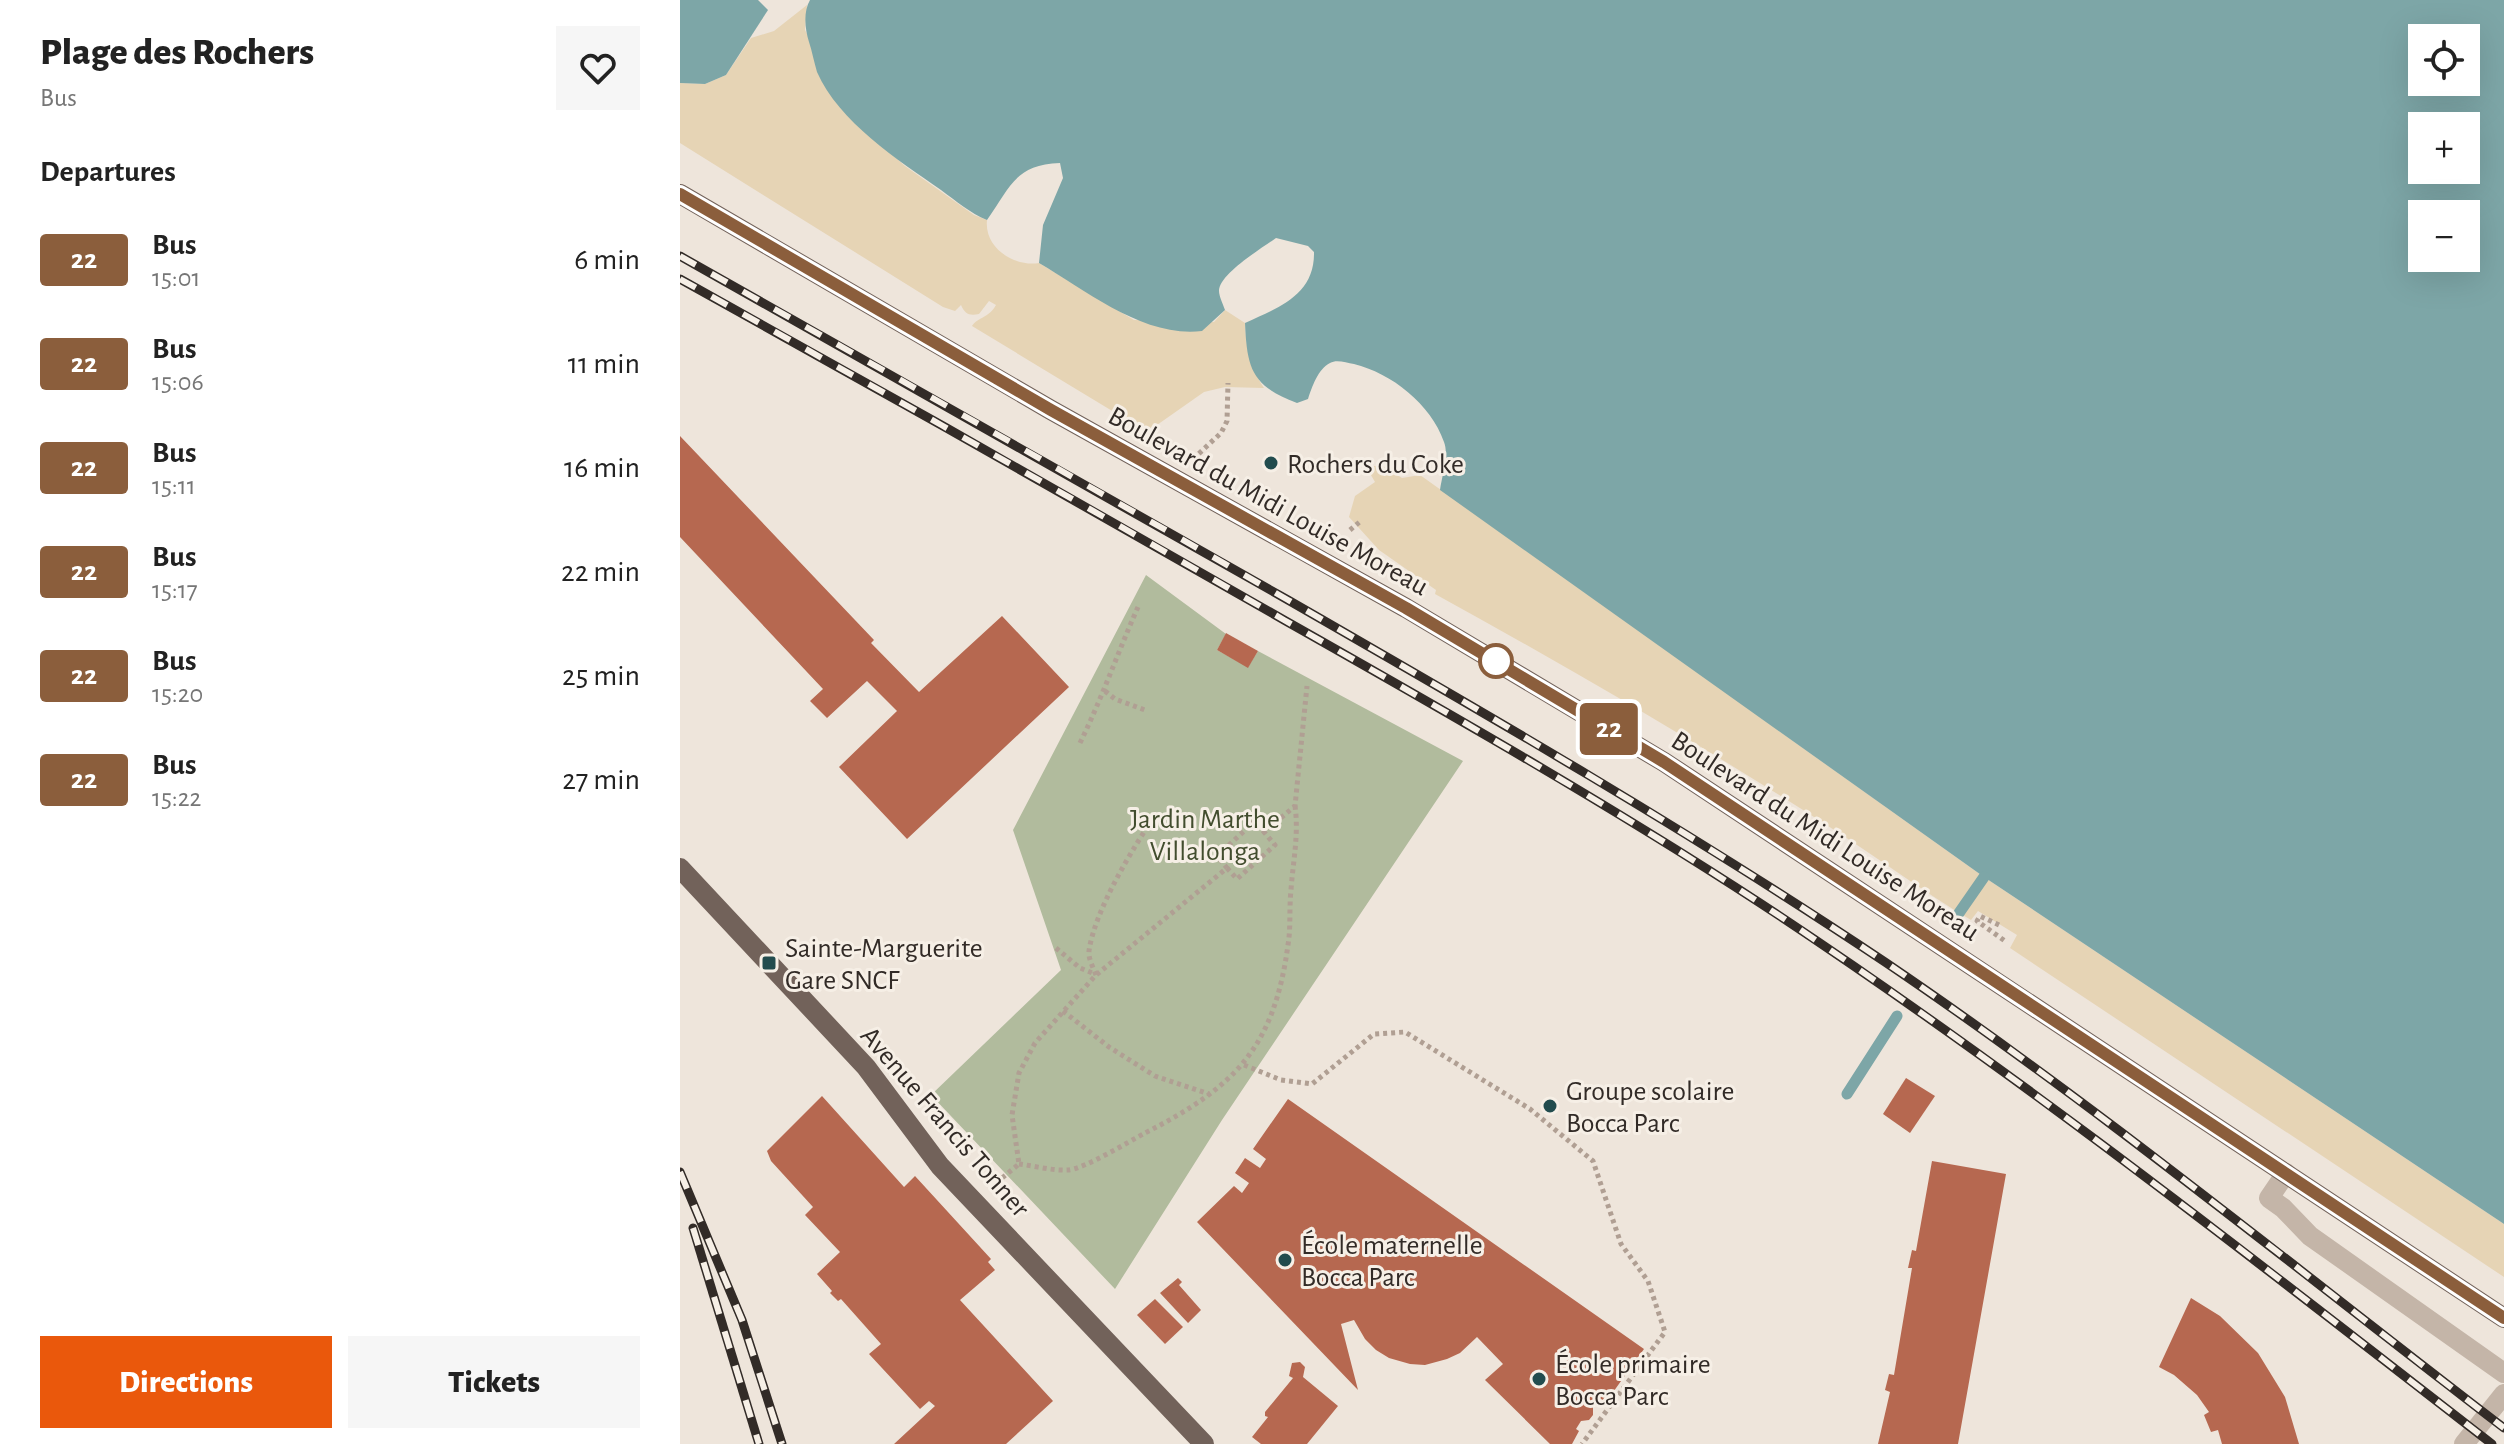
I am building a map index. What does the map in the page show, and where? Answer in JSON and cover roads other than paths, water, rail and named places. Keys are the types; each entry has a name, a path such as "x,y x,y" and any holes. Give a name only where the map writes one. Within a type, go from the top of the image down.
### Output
{"main road":[{"name":"Boulevard du Midi Louise Moreau","path":"680,194 1051,410 1406,608 1664,762 2504,1318"},
{"name":"Avenue Francis Tonner","path":"680,868 866,1067 940,1166 1204,1444"}],"street":[{"path":"2286,1173 2269,1198 2310,1236 2504,1373"},
{"path":"2464,1444 2504,1394"}],"water":[{"path":"680,0 758,0 768,10 726,75 705,84 680,83"},
{"path":"810,0 2504,0 2504,1224 1984,877 1440,490 1445,459 1444,442 1430,415 1395,383 1368,368 1336,361 1319,374 1308,399 1297,403 1270,390 1250,364 1245,323 1282,305 1301,289 1313,267 1314,252 1308,246 1276,238 1242,262 1221,284 1219,293 1225,310 1202,331 1180,331 1138,320 1096,299 1039,263 1043,225 1063,178 1060,163 1023,173 987,220 969,210 889,153 840,107 817,72 806,15"}],"waterway":[{"path":"1959,913 1984,877"},
{"path":"1847,1094 1897,1016"}],"railway":[{"path":"680,256 1439,687 1664,821 1812,914 1965,1017 2043,1074 2504,1428"},
{"path":"680,279 1464,723 1584,793 1760,903 2040,1099 2492,1444"},
{"path":"680,1172 742,1320 782,1444"},
{"path":"693,1228 759,1444"}],"place":[{"name":"Rochers du Coke","path":"1271,463"},
{"name":"Sainte-Marguerite Gare SNCF","path":"769,963"},
{"name":"Groupe scolaire Bocca Parc","path":"1550,1106"},
{"name":"École maternelle Bocca Parc","path":"1285,1260"},
{"name":"École primaire Bocca Parc","path":"1539,1379"}],"park label":[{"name":"Jardin Marthe Villalonga","path":"1205,834"}]}
